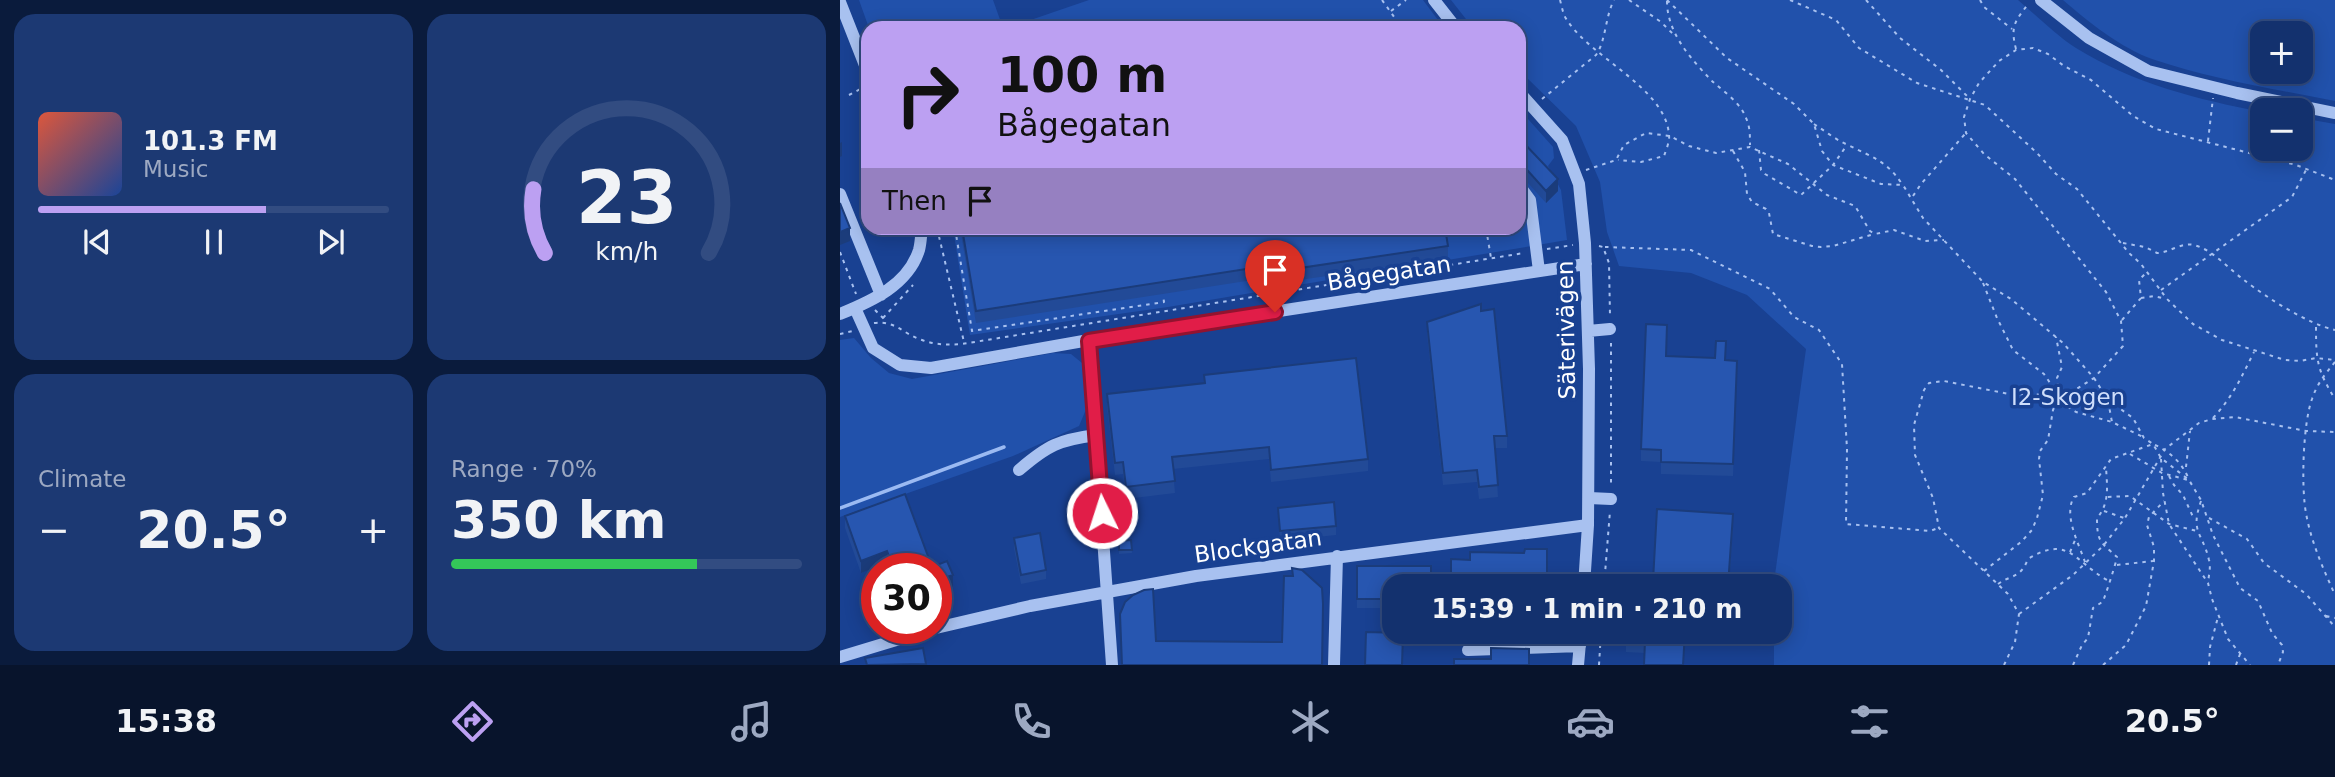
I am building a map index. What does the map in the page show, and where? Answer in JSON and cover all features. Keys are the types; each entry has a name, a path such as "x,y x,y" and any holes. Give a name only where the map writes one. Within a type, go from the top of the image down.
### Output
{"street":[{"path":"1434,0 1450,21"},
{"path":"2041,0 2089,38 2148,71 2335,113"},
{"path":"840,2 861,62"},
{"name":"Säterivägen","path":"1526,99 1562,140 1579,184 1585,243 1588,331 1589,498 1585,574"},
{"path":"840,194 881,295"},
{"path":"1526,195 1530,200 1539,271"},
{"path":"840,314 881,295 904,277 919,250 921,235"},
{"name":"Bågegatan","path":"861,305 864,327 873,348 900,365 931,368 1586,264"},
{"path":"1588,331 1611,329"},
{"path":"1089,341 1112,665"},
{"path":"1019,470 1041,450 1065,439 1096,435"},
{"path":"1589,498 1611,499"},
{"name":"Blockgatan","path":"952,624 1030,606 1196,576 1588,525"},
{"path":"1334,665 1337,556"},
{"name":"Blockgatan","path":"840,657 883,644"},
{"path":"1468,650 1580,646 1578,665"}],"path":[{"path":"1382,0 1397,21"},
{"path":"1390,11 1406,0"},
{"path":"1560,0 1566,19 1580,36 1620,72 1641,86 1662,113 1670,136 1664,156 1641,162 1616,160 1575,174"},
{"path":"1534,108 1599,51 1605,23 1614,0"},
{"path":"1629,0 1661,22 1711,80 1736,102 1745,116 1750,147"},
{"path":"1667,0 1667,12 1675,36"},
{"path":"1667,0 1727,58 1794,104 1814,124 1892,168 1923,218 1983,282 2011,299 2056,337 2094,378 2108,400 2133,418 2144,438"},
{"path":"1866,0 1900,38 1935,64 1970,99"},
{"path":"1980,0 1984,7 2012,29"},
{"path":"2016,50 2012,29 2017,17 2031,0"},
{"path":"1793,1 1836,20 1859,48 1917,83 1985,106 2056,174 2077,189 2167,299 2193,324 2222,340 2285,360 2316,358 2335,361"},
{"path":"2004,665 2015,642 2019,614 2008,594 1939,528 1933,498 1915,455 1914,425 1924,390 1929,383 1944,381 2008,394 2067,395 2094,378 2123,346 2121,321 2106,292 2015,179 1984,154 1966,133 1964,117 1979,83 1999,61 2016,50 2033,48 2091,80 2133,116 2155,129 2307,169 2335,180"},
{"path":"849,95 861,84"},
{"path":"2207,142 2214,87"},
{"path":"1814,124 1822,151 1833,166 1881,184 1903,185"},
{"path":"1616,160 1624,145 1646,133 1670,136 1689,146 1716,153 1750,147 1759,149 1788,164 1827,195 1855,206 1870,231 1875,234"},
{"path":"1912,198 1920,184 1966,133"},
{"path":"1759,149 1761,170 1801,195 1833,166 1847,145"},
{"path":"1732,150 1743,167 1746,194 1752,202 1769,213 1773,234 1821,247 1894,230 1925,241 1944,240"},
{"path":"2161,290 2292,197 2307,169"},
{"path":"939,235 964,344"},
{"path":"956,235 972,331 1164,302 1163,289"},
{"path":"1487,235 1491,259"},
{"path":"840,252 861,305 920,340 941,345 964,344 1585,243 1603,247 1691,250 1770,289 1794,317 1819,330 1842,364 1847,449 1846,524 1930,531 1939,528"},
{"path":"2120,243 2145,247 2157,253 2194,245 2316,326 2335,330"},
{"path":"1603,247 1609,263 1611,329 1611,499 1605,574"},
{"path":"2141,298 2139,280 2147,272"},
{"path":"1983,282 2013,350 2044,374 2065,405 2076,412 2112,422 2165,449 2185,469 2201,500 2213,535 2240,588 2258,601 2272,633 2282,645 2283,652 2278,665"},
{"path":"2121,321 2141,298 2154,296 2167,299"},
{"path":"840,334 888,322"},
{"path":"2316,326 2316,358 2322,377 2335,399"},
{"path":"1983,572 2032,530 2042,495 2040,451 2049,440 2053,410 2059,396 2057,378 2062,367 2056,337"},
{"path":"2212,419 2226,404 2254,351"},
{"path":"2335,361 2322,377 2311,401 2306,431 2303,485 2305,512 2315,549 2335,595"},
{"path":"2108,400 2112,422"},
{"path":"2019,614 2073,575 2104,546 2125,518 2165,449 2199,423 2235,417 2306,431 2335,432"},
{"path":"2185,469 2190,430"},
{"path":"2085,563 2069,513 2070,503 2074,497 2087,493 2111,459 2153,444"},
{"path":"2153,444 2161,457 2189,480"},
{"path":"2130,454 2162,473 2189,480"},
{"path":"2161,457 2169,524 2208,583 2228,639 2250,665"},
{"path":"2073,665 2088,638 2093,608 2103,601 2108,580 2117,565 2117,557 2098,539 2097,532 2097,518 2104,511 2107,497 2106,467"},
{"path":"2168,475 2183,495 2210,561 2208,583"},
{"path":"2107,497 2130,496 2169,524 2197,531"},
{"path":"2102,665 2126,645 2146,606 2154,561 2154,547 2147,525 2152,514 2165,500"},
{"path":"2194,520 2201,500"},
{"path":"2104,511 2125,518"},
{"path":"2208,517 2247,539 2264,563 2306,594 2335,627"},
{"path":"2068,552 2073,550 2076,537"},
{"path":"1998,584 2024,570 2028,559 2049,548 2068,552 2108,580"},
{"path":"2117,565 2154,561"},
{"path":"2209,665 2210,647 2218,616"},
{"path":"2325,616 2335,618"},
{"path":"1599,665 1600,644"},
{"path":"2236,665 2240,653"}],"green space":[{"path":"859,0 993,0 1000,21 866,21"},
{"path":"1089,0 1423,0 1439,21 1028,21"},
{"name":"I2-Skogen","path":"1451,0 2018,0 2076,48 2120,71 2166,89 2250,109 2250,161 2313,161 2313,120 2335,124 2335,665 1774,665 1774,644 1792,644 1792,574 1775,574 1806,349 1747,295 1691,273 1619,266 1607,232 1600,182 1576,126 1526,77 1526,21 1468,21"},
{"path":"2063,0 2335,0 2335,101 2266,88 2220,78 2174,66 2140,54 2094,25"},
{"path":"1526,117 1553,147 1554,158 1548,166 1561,190 1567,240 1168,307 970,335 954,235 1526,235"},
{"path":"854,338 871,358 889,373 912,379 1053,353 1071,354 1082,363 1087,407 1079,426 1013,456 840,517 840,340"}],"building":[{"path":"1526,145 1558,179 1546,191 1526,169"},
{"path":"840,203 850,228 840,232"},
{"path":"963,235 1446,235 1448,246 1293,269 1292,262 976,311"},
{"path":"1481,304 1481,311 1494,309 1507,436 1494,436 1498,485 1479,487 1477,470 1443,473 1427,322"},
{"path":"1646,324 1667,325 1666,356 1715,358 1716,341 1726,341 1725,360 1737,361 1733,464 1661,462 1661,450 1641,449"},
{"path":"1356,358 1368,459 1271,470 1269,447 1172,457 1175,481 1126,487 1123,462 1115,463 1107,394 1205,383 1204,375"},
{"path":"905,494 927,553 861,553 861,561 845,516"},
{"path":"1334,502 1336,526 1280,531 1278,508"},
{"path":"1657,509 1733,514 1729,574 1653,574"},
{"path":"1040,533 1046,570 1021,575 1014,538"},
{"path":"1131,540 1132,550 1119,550 1119,541"},
{"path":"1525,549 1547,549 1547,574 1451,574 1451,559 1470,560 1470,552 1524,553"},
{"path":"1357,566 1431,566 1431,574 1382,574 1382,599 1357,599"},
{"path":"1292,568 1302,570 1322,588 1322,665 1122,665 1120,614 1125,602 1144,590 1153,589 1156,641 1282,642 1284,576 1293,576"},
{"path":"1366,632 1382,632 1382,644 1403,644 1402,665 1365,665"},
{"path":"1645,644 1684,644 1683,665 1644,665"},
{"path":"923,648 926,664 867,665 865,658"},
{"path":"1491,648 1529,649 1529,665 1454,665 1454,659 1491,659"}],"waterway":[{"path":"840,508 1004,447"}],"route":[{"path":"1102,513 1089,341 1275,312"}]}
